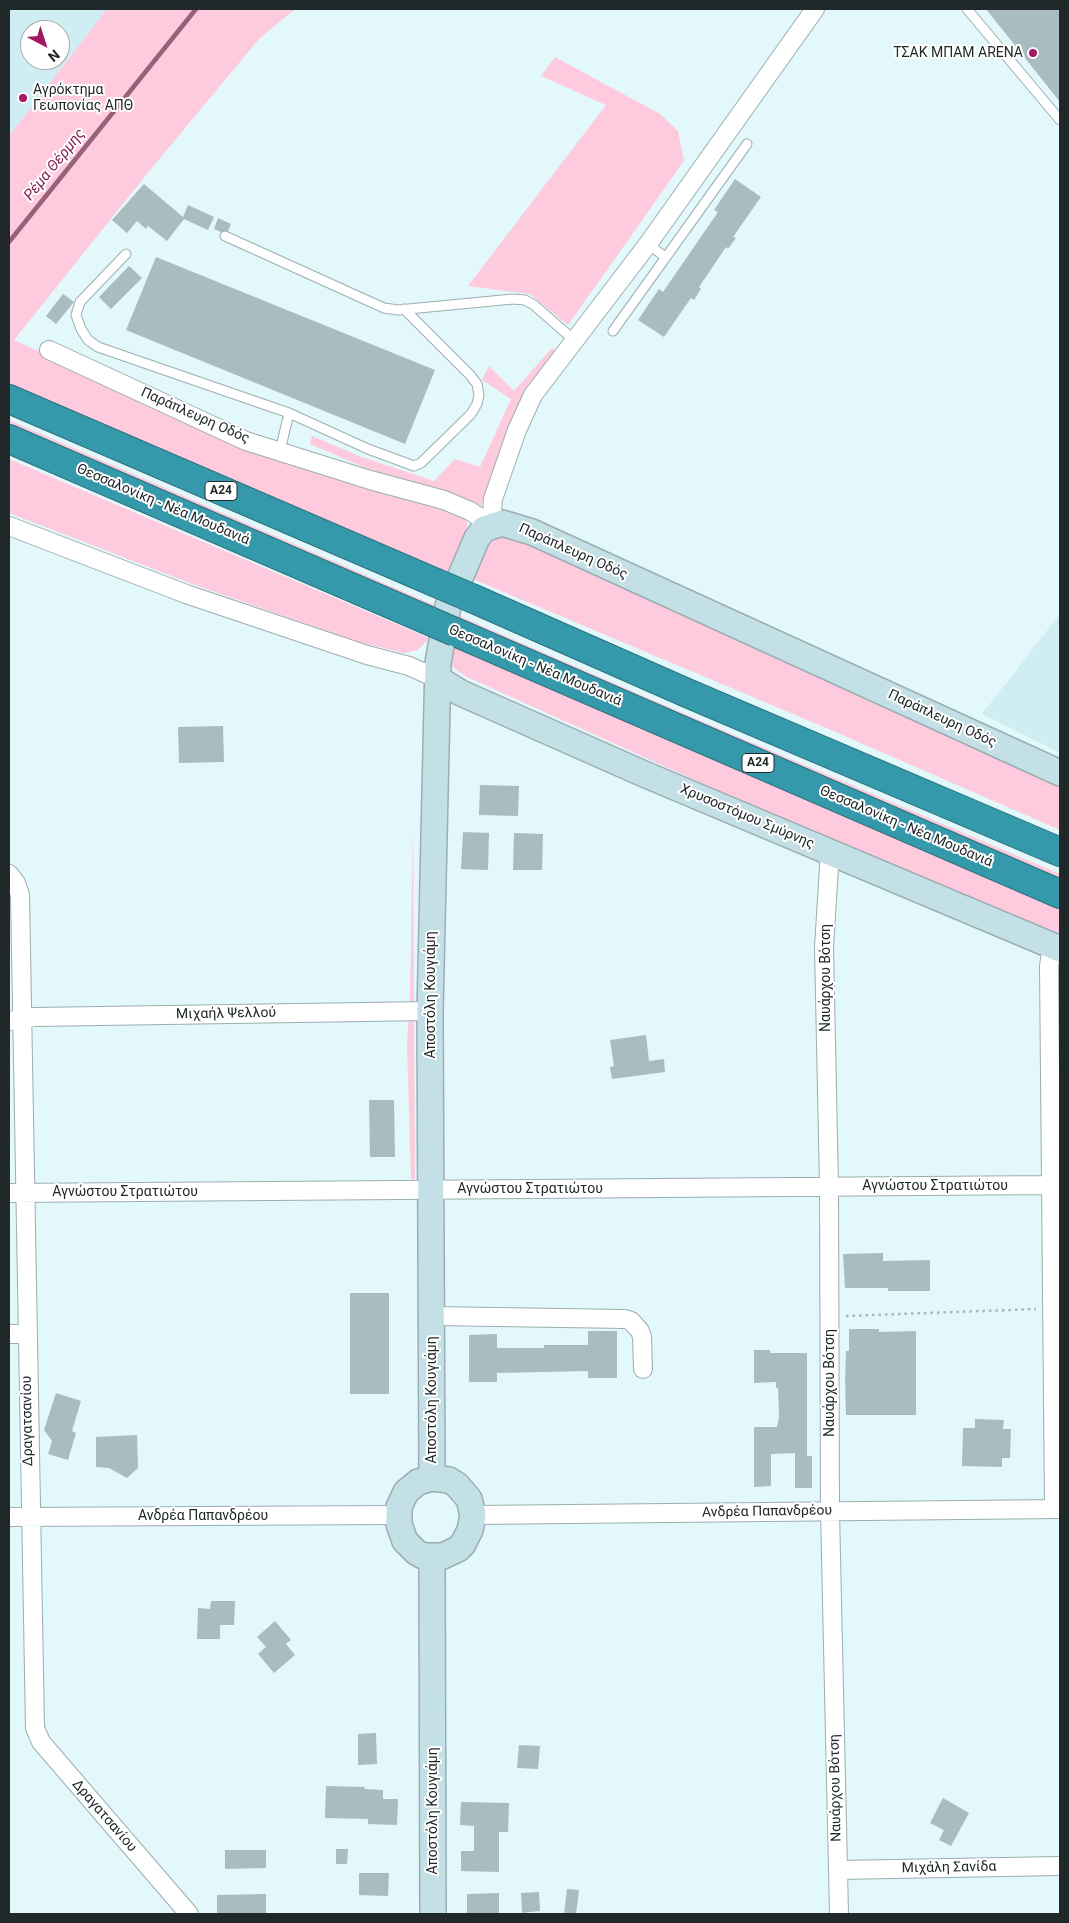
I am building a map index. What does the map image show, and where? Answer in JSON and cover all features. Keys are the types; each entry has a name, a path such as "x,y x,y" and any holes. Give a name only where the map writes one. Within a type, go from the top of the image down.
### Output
{"highway":[{"name":"Α24","path":"9,400 1060,852"},
{"name":"Θεσσαλονίκη - Νέα Μουδανιά","path":"9,439 1060,894"}],"street":[{"path":"491,525 493,499 524,412 533,395 648,244 815,9"},
{"name":"Παράπλευρη Οδός","path":"49,350 246,441 354,475 444,500 470,511 491,525 502,523 532,532 1060,773"},
{"name":"Αποστόλη Κουγιάμη","path":"432,1478 430,1011 438,663 448,606 477,538 484,528 491,525"},
{"path":"9,526 186,594 367,655 409,666 438,679"},
{"name":"Χρυσοστόμου Σμύρνης","path":"438,679 461,693 644,774 1056,947"},
{"path":"436,717 452,698 461,693"},
{"name":"Ναυάρχου Βότση","path":"830,851 824,947 830,1187 830,1511 839,1914"},
{"name":"Δραγατσανίου","path":"9,874 16,883 20,895 16,1020 16,1193 26,1334 34,1725 36,1733 48,1749 189,1914"},
{"path":"1056,947 1049,966 1052,1308 1057,1509"},
{"name":"Μιχαήλ Ψελλού","path":"16,1020 430,1011"},
{"name":"Αγνώστου Στρατιώτου","path":"16,1193 1052,1185"},
{"path":"432,1316 625,1319 631,1321 640,1331 642,1337 643,1369"},
{"path":"9,1334 26,1334"},
{"path":"432,1478 449,1480 457,1485 469,1500 473,1514 467,1537 458,1549 442,1556 432,1557 423,1556 410,1548 401,1532 398,1515 406,1492 418,1482 432,1478"},
{"name":"Ανδρέα Παπανδρέου","path":"473,1514 1057,1509"},
{"name":"Ανδρέα Παπανδρέου","path":"9,1517 398,1515"},
{"name":"Αποστόλη Κουγιάμη","path":"432,1557 433,1914"},
{"name":"Μιχάλη Σανίδα","path":"838,1870 1060,1866"}],"lane":[{"path":"967,9 1060,120"},
{"path":"613,331 747,144"},
{"path":"225,236 384,308 404,309 513,299 525,300 575,341"},
{"path":"648,244 665,257"},
{"path":"126,254 80,302 76,314 81,329 88,340 98,347 289,413 410,466 421,463 471,414 477,404 479,395 477,384 470,375 404,309"},
{"path":"280,451 289,413"}],"path":[{"path":"830,1317 1052,1308"}],"shaded area":[{"name":"Αγρόκτημα Γεωπονίας ΑΠΘ","path":"9,9 107,9 70,57 70,20 20,20 20,70 60,70 9,136"},
{"path":"107,9 295,9 259,39 146,175 14,340 239,442 390,490 457,514 467,521 467,531 451,573 9,384 9,136 60,70 70,70 70,57"},
{"path":"555,57 660,114 678,131 684,161 568,325 530,294 468,286 606,105 541,76"},
{"path":"552,348 556,353 509,429 481,506 368,469 310,444 312,436 359,456 434,481 455,459 480,467 511,399 482,380 489,366 514,391"},
{"path":"9,420 678,711 1060,874 1060,884 9,430"},
{"path":"9,459 429,638 418,650 404,653 358,642 195,585 9,513"},
{"path":"509,534 1060,779 1060,830 831,730 468,577 486,542 496,535"},
{"path":"1060,614 1060,753 982,714"},
{"path":"444,642 1060,907 1060,934 750,805 465,676 447,663"},
{"path":"413,826 415,1179 411,1179 407,1042 410,1001"}],"building":[{"path":"986,9 1060,9 1060,102"},
{"path":"735,179 761,197 733,237 736,238 728,249 726,247 699,287 701,289 694,300 691,298 664,337 638,320 659,289 663,292 718,212 714,210"},
{"path":"144,184 183,217 188,205 214,217 208,230 184,219 167,241 148,226 146,229 137,221 127,233 112,220"},
{"path":"218,218 231,224 228,231 221,232 214,229"},
{"path":"156,257 435,370 405,444 126,330"},
{"path":"129,266 142,278 111,309 99,297"},
{"path":"63,294 74,302 56,324 46,316"},
{"path":"223,726 224,762 179,763 178,727"},
{"path":"480,785 519,786 518,816 479,815"},
{"path":"463,832 489,833 488,870 461,869"},
{"path":"514,833 543,834 542,870 513,870"},
{"path":"646,1035 649,1061 664,1059 665,1072 612,1079 610,1067 614,1066 610,1040"},
{"path":"369,1100 394,1100 395,1157 370,1157"},
{"path":"883,1253 883,1261 930,1260 930,1291 888,1291 888,1288 845,1288 843,1254"},
{"path":"350,1293 389,1293 389,1394 350,1394"},
{"path":"849,1329 879,1329 879,1332 916,1331 916,1415 846,1415 845,1379 846,1351 849,1351"},
{"path":"588,1331 617,1331 617,1378 588,1378 588,1371 497,1373 497,1382 469,1382 469,1335 497,1334 497,1348 544,1348 544,1345 588,1345"},
{"path":"754,1350 770,1350 770,1353 807,1353 807,1456 812,1456 812,1488 795,1488 795,1453 771,1454 771,1486 754,1487 754,1427 777,1427 779,1417 776,1382 754,1383"},
{"path":"56,1393 81,1401 72,1431 76,1433 68,1460 48,1454 52,1441 44,1430"},
{"path":"975,1419 1004,1420 1003,1429 1011,1429 1010,1458 1002,1458 1002,1467 962,1466 963,1428 975,1428"},
{"path":"137,1435 138,1468 127,1478 109,1468 96,1467 96,1437"},
{"path":"211,1601 235,1601 234,1625 220,1625 220,1639 197,1639 198,1608 210,1609"},
{"path":"275,1621 291,1640 286,1644 295,1655 274,1673 258,1654 266,1647 257,1637"},
{"path":"376,1733 377,1764 358,1765 358,1734"},
{"path":"519,1745 540,1746 538,1769 517,1768"},
{"path":"326,1786 365,1787 364,1789 383,1790 383,1799 398,1799 397,1825 368,1824 368,1819 325,1818"},
{"path":"943,1798 969,1813 951,1846 939,1840 944,1830 930,1823"},
{"path":"461,1802 509,1803 508,1832 499,1832 499,1872 461,1871 461,1851 474,1851 474,1826 460,1825"},
{"path":"336,1849 348,1849 347,1864 336,1864"},
{"path":"225,1850 266,1850 266,1868 225,1869"},
{"path":"359,1873 389,1873 388,1896 359,1895"},
{"path":"567,1889 579,1890 576,1914 564,1914"},
{"path":"539,1892 540,1911 522,1913 521,1893"},
{"path":"499,1893 499,1914 467,1914 467,1894"},
{"path":"266,1894 266,1914 217,1914 217,1895"}],"waterway":[{"name":"Ρέμα Θέρμης","path":"9,242 196,9"}],"place":[{"name":"ΤΣΑΚ ΜΠΑΜ ARENA","path":"1033,53"},
{"name":"Αγρόκτημα Γεωπονίας ΑΠΘ","path":"23,98"}]}
